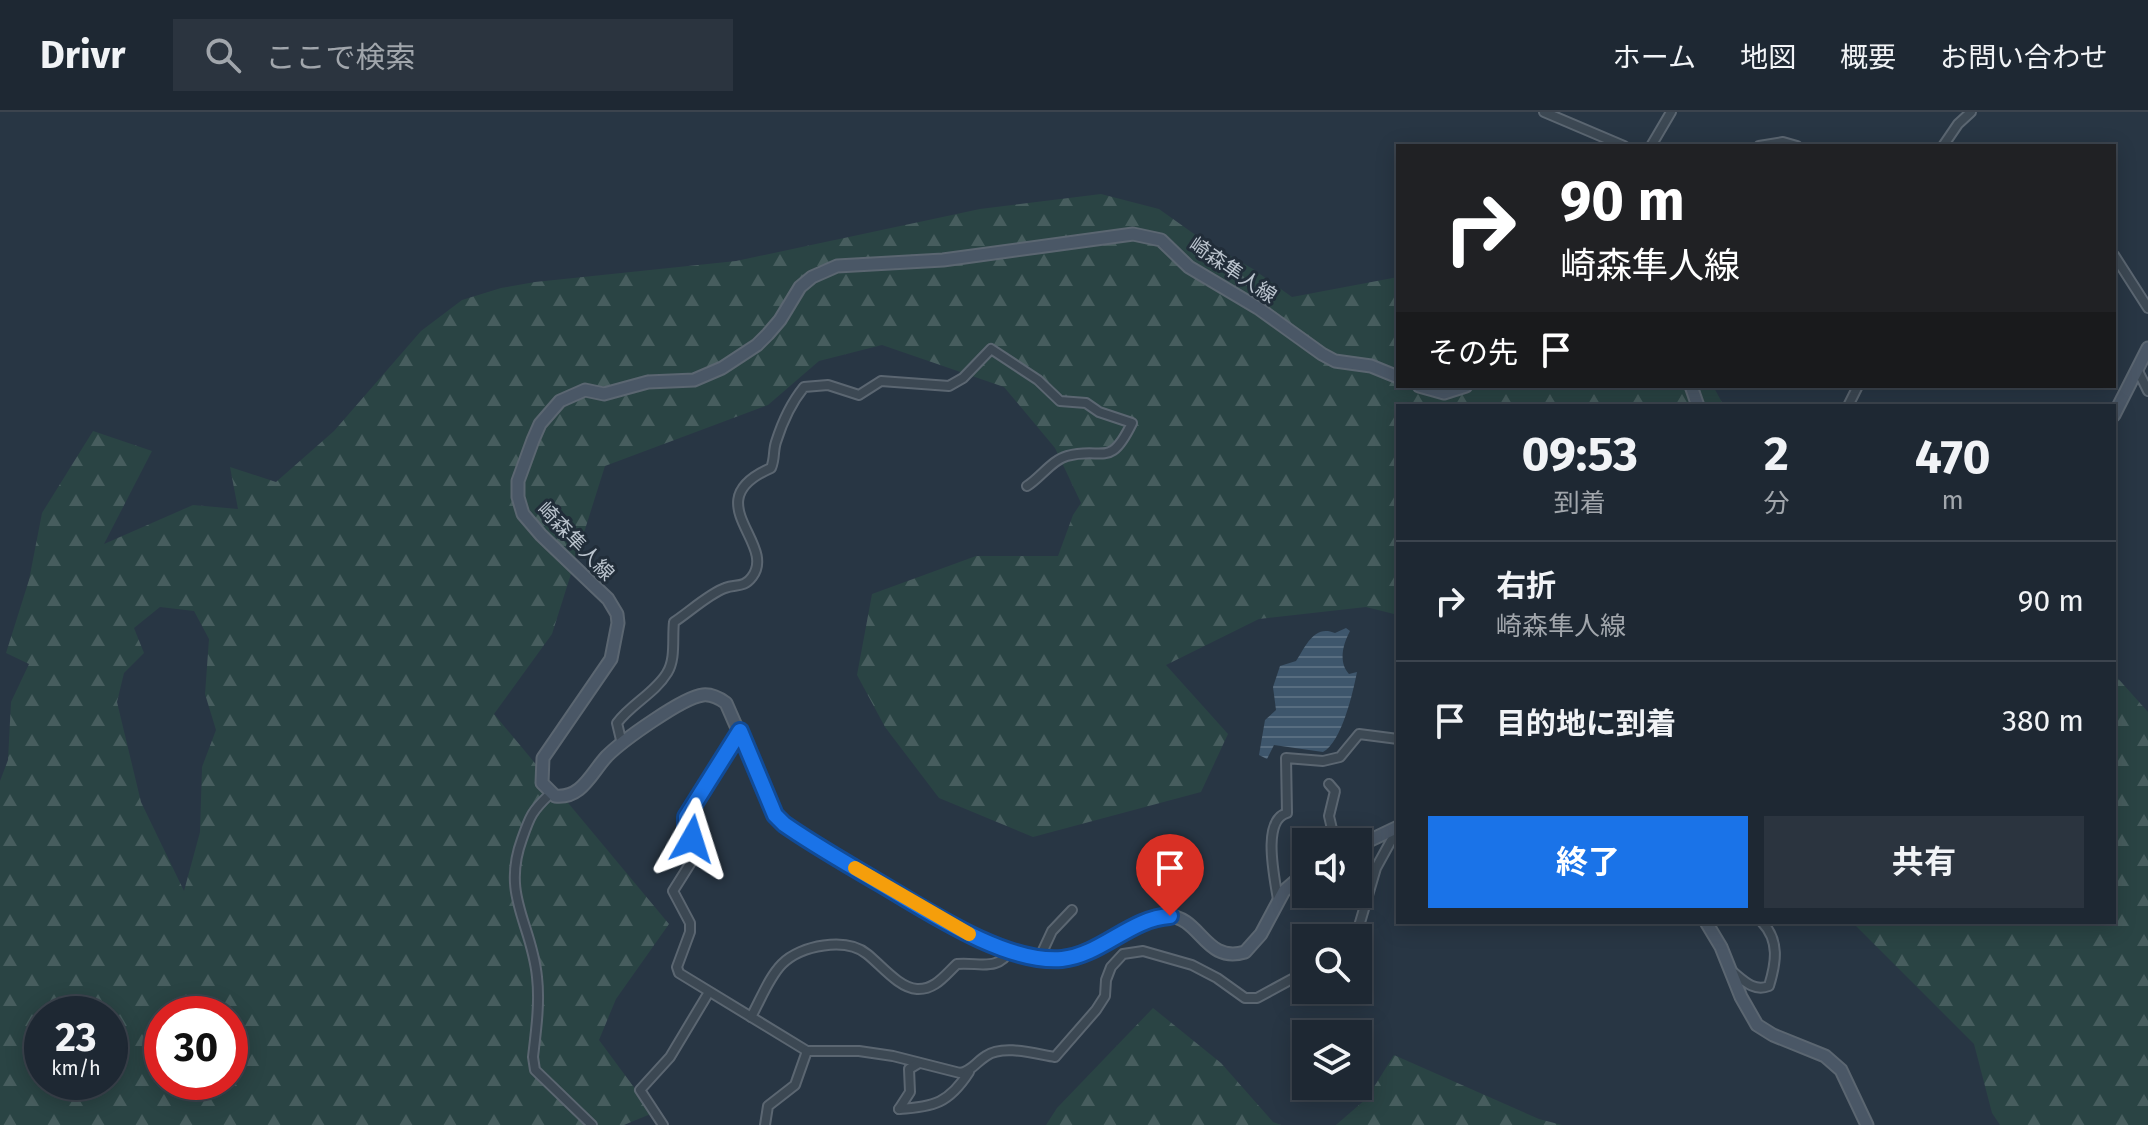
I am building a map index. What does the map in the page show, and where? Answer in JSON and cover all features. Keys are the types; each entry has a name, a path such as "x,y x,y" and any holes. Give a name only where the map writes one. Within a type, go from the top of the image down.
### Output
{"main road":[{"name":"崎森隼人線","path":"550,794 542,783 543,758 611,659 618,623 617,614 608,599 541,535 523,514 518,497 522,467 540,424 560,401 571,395 585,390 604,394 648,382 694,380 722,368 768,334 800,287 812,277 837,266 943,260 1133,234 1161,240 1189,267 1258,308 1322,354 1335,361 1371,366 1396,376"},
{"path":"2116,411 2148,348"},
{"path":"1426,388 1444,393 1460,388"},
{"path":"550,794 561,797 580,790 607,756 622,744 675,708 701,695 714,696 726,703 775,815 784,824 953,926 1039,959 1065,959 1081,954 1151,920 1170,916 1188,923 1214,949 1238,954 1245,952 1255,942 1278,900 1292,886"},
{"path":"1372,839 1396,828"},
{"path":"1707,924 1757,1025 1773,1035 1825,1056 1841,1070 1867,1125"}],"street":[{"path":"1544,112 1619,144"},
{"path":"1652,144 1671,112"},
{"path":"1944,144 1971,112"},
{"path":"2116,258 2148,308"},
{"path":"622,744 617,723 668,672 674,622 725,588 741,587 752,577 758,565 756,548 739,519 742,491 755,475 771,468 774,446 796,397 804,387 828,385 859,395 881,381 949,386 963,378 991,349 1038,380 1060,401 1086,403 1099,412 1132,423 1117,449 1100,456 1064,456 1027,486"},
{"path":"2137,369 2148,391"},
{"path":"740,731 686,817 686,829 697,848 673,891 690,923 677,967 679,973 807,1051 859,1051 921,1062 950,1071 969,1072"},
{"path":"1278,900 1271,845 1274,821 1279,815 1287,813 1286,758 1323,761 1340,757 1359,734 1396,739"},
{"path":"1329,784 1335,791 1329,816 1332,828"},
{"path":"550,794 532,810 514,867 515,897 537,977 533,1057 535,1070 592,1125"},
{"path":"1360,924 1376,868 1396,831"},
{"path":"1039,959 1052,931 1072,910"},
{"path":"1733,972 1749,985 1761,989 1769,986 1776,949 1770,930 1764,924"},
{"path":"751,1017 780,965 789,958 822,946 848,944 864,951 900,982 918,989 932,988 957,964 995,964 1005,960 1011,949"},
{"path":"921,1062 909,1069 910,1092 899,1109 941,1102 989,1054 1015,1051 1055,1057 1105,996 1111,967 1123,954 1135,950 1192,965 1245,998 1257,998 1292,979"},
{"path":"663,1125 640,1090 670,1057 709,992"},
{"path":"765,1125 768,1106 795,1085 807,1051"}],"green space":[{"path":"1101,194 1159,209 1292,297 1396,277 1396,388 1714,388 1723,404 1396,404 1396,614 1366,607 1259,619 1166,665 1228,734 1201,792 1033,837 939,798 885,727 857,675 872,594 976,556 1058,556 1073,515 1081,503 1055,448 1004,387 882,345 819,361 768,405 605,466 552,634 494,714 669,924 616,999 599,1040 653,1113 624,1125 0,1125 0,781 8,760 11,702 29,664 6,653 29,580 42,513 93,431 152,451 104,544 193,505 238,509 230,467 276,482 334,431 421,331 462,300 535,282 736,261 980,209","holes":["160,607 194,611 209,639 205,694 216,730 202,767 200,832 184,891 141,802 117,702 124,673 144,653 134,628"]},
{"path":"2116,676 2148,712 2148,1125 2000,1125 1992,1113 1974,1044 1854,924 2116,924"},
{"path":"1153,1008 1221,1063 1273,1122 1281,1125 1046,1125 1057,1108"},
{"path":"1394,1055 1539,1119 1562,1125 1336,1125 1365,1100 1372,1100 1372,1090"}],"water":[{"path":"1346,628 1350,631 1344,647 1344,664 1349,674 1357,672 1346,716 1330,747 1323,752 1274,745 1267,759 1259,755 1265,720 1276,710 1273,687 1280,666 1296,661 1307,643 1321,631 1335,633"}],"slow traffic":[{"path":"855,868 969,934"}],"route":[{"path":"692,839 686,829 686,817 740,731 775,815 784,824 953,926 984,940 1039,959 1065,959 1151,920 1170,916"}]}
